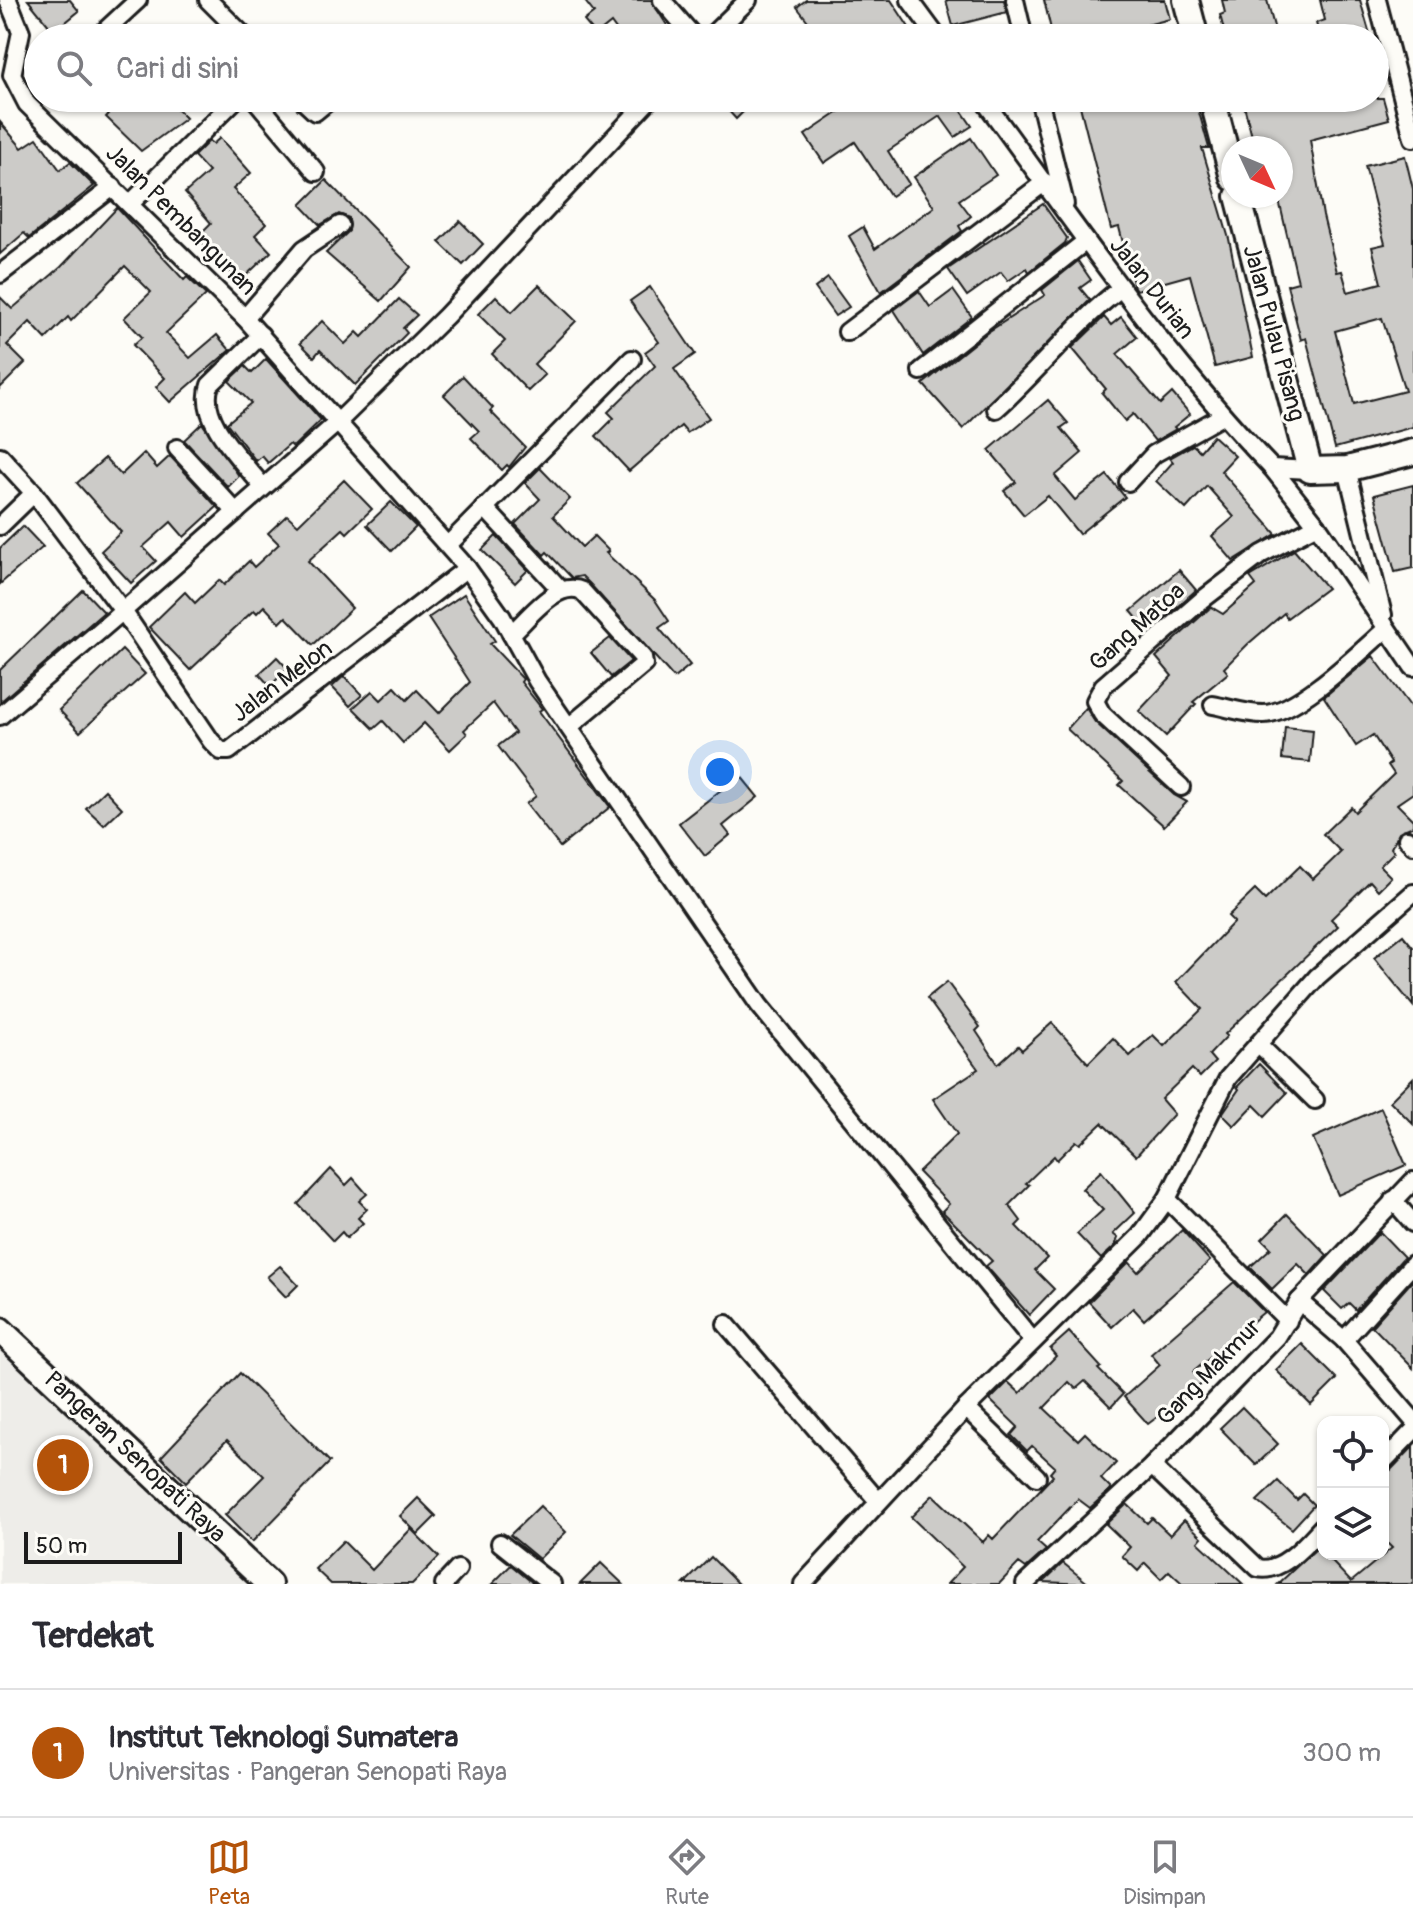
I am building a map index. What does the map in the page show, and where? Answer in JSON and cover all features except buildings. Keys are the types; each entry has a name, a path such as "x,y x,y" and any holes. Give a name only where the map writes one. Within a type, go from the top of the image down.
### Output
{"street":[{"name":"Jalan Pembangunan","path":"8,0 21,32 12,75 24,89"},
{"path":"112,24 138,0"},
{"path":"208,0 232,24"},
{"path":"662,0 683,24"},
{"path":"910,0 928,24"},
{"path":"1015,0 1021,24"},
{"path":"1186,0 1192,24"},
{"path":"1377,0 1383,24"},
{"path":"722,24 744,1"},
{"path":"1389,46 1413,138"},
{"name":"Jalan Pembangunan","path":"44,112 113,187 261,335 467,568 511,634 537,681 759,1005 1033,1341"},
{"path":"130,204 223,112"},
{"path":"266,112 316,172"},
{"path":"0,716 338,422 446,316 638,112"},
{"name":"Jalan Durian","path":"992,112 1121,288 1222,416 1272,468 1317,525 1413,667"},
{"path":"1042,112 1067,213"},
{"path":"1216,112 1222,136"},
{"path":"847,332 1045,182"},
{"path":"0,274 113,187"},
{"name":"Jalan Pulau Pisang","path":"1241,208 1310,470"},
{"path":"245,318 304,249 340,225"},
{"path":"921,371 1086,241"},
{"path":"996,409 1034,375 1061,339 1121,288"},
{"path":"261,335 210,385 206,394 213,420 263,487"},
{"path":"448,545 632,359"},
{"path":"1128,482 1154,454 1222,416"},
{"path":"177,448 236,512"},
{"path":"1272,468 1347,469 1413,452"},
{"path":"0,456 34,493 123,611"},
{"path":"1213,705 1264,714 1282,709 1346,664 1386,629 1347,469"},
{"path":"0,526 34,493"},
{"path":"484,507 561,590"},
{"name":"Gang Matoa","path":"1181,787 1102,714 1095,701 1103,686 1202,600 1262,554 1317,525"},
{"name":"Jalan Melon","path":"123,611 211,741 221,751 229,751 467,568"},
{"path":"511,634 561,590 573,587 582,591 644,664 570,726"},
{"path":"803,1584 966,1408 1140,1236 1167,1199 1228,1078 1317,977 1413,893"},
{"path":"1258,1044 1315,1100"},
{"name":"Gang Makmur","path":"1028,1583 1152,1466 1277,1337 1299,1301 1413,1181"},
{"path":"1167,1199 1288,1321"},
{"path":"1393,1200 1413,1223"},
{"path":"1344,1340 1413,1264"},
{"path":"1299,1301 1344,1340 1413,1420"},
{"path":"726,1324 878,1501"},
{"name":"Pangeran Senopati Raya","path":"0,1330 269,1584"},
{"name":"Pangeran Senopati Raya","path":"0,1351 247,1584"},
{"path":"966,1408 1037,1477"},
{"path":"1389,1456 1413,1431"},
{"path":"1152,1466 1258,1568 1269,1570 1278,1566 1317,1531"},
{"path":"500,1543 552,1584"},
{"path":"444,1584 458,1569"}],"shaded area":[{"path":"0,1346 253,1584 0,1584"}],"place":[{"name":"Institut Teknologi Sumatera","path":"63,1465"}]}
